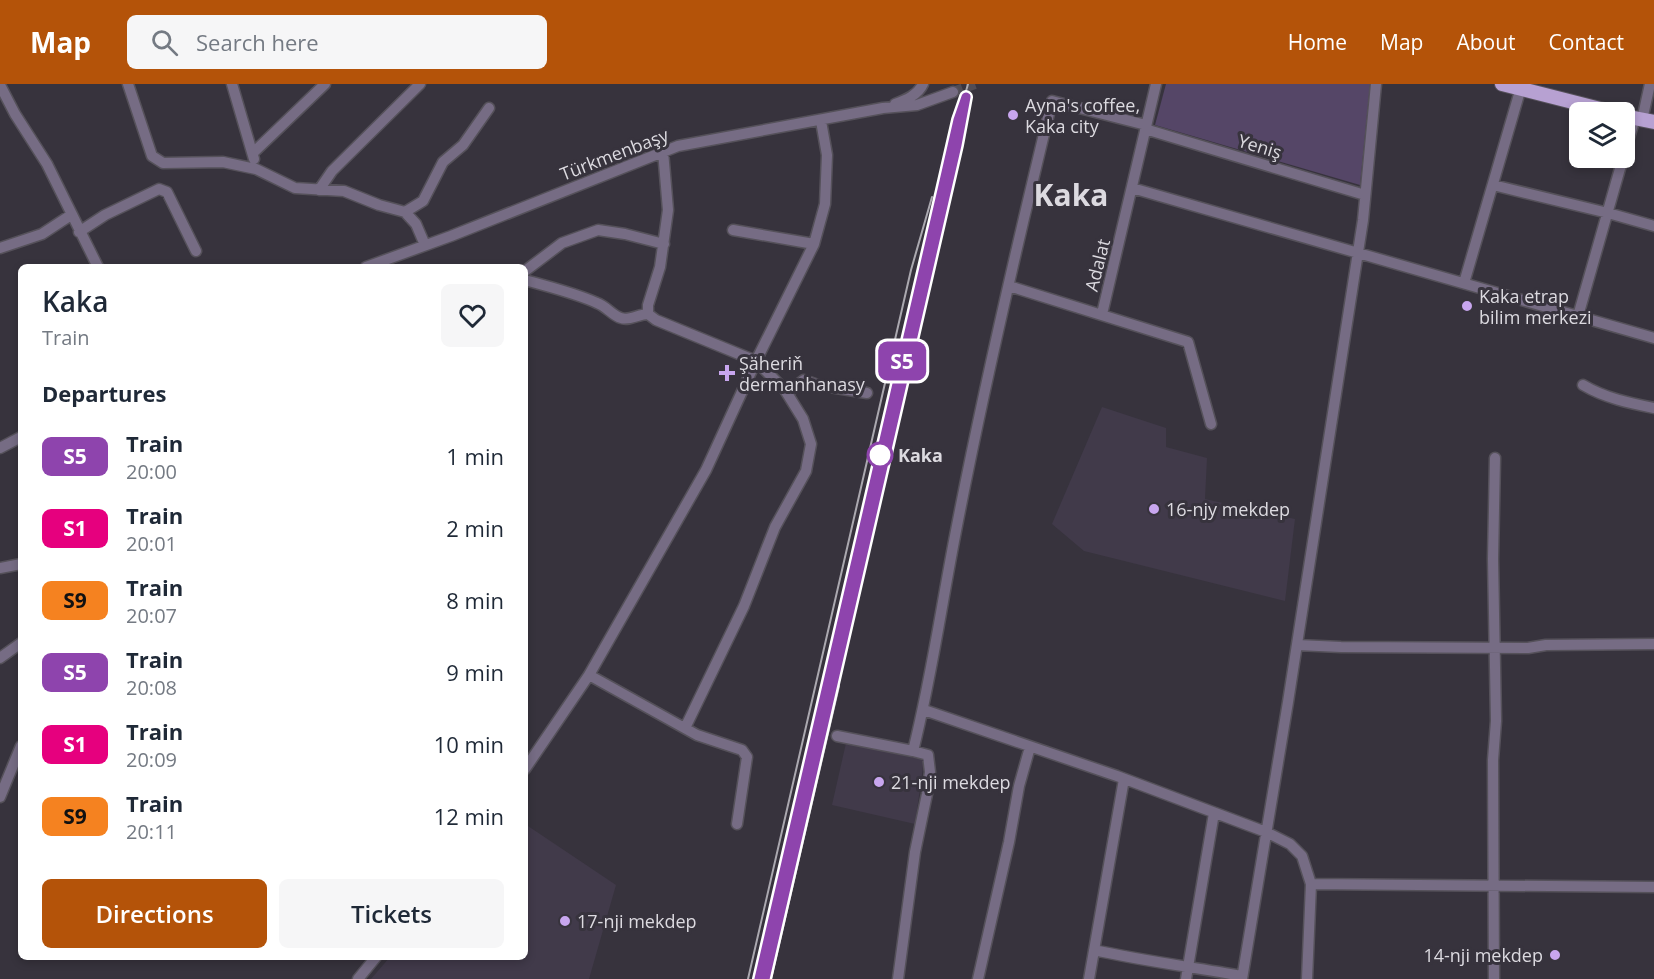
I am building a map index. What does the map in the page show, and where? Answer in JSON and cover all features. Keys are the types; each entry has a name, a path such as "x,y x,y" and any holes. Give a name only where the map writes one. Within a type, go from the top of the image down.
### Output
{"main road":[{"path":"1502,84 1522,87 1576,102"}],"street":[{"path":"128,84 152,156 163,163 223,162 256,169 295,188 344,191 379,205 405,212 416,224 426,245"},
{"path":"232,84 256,169"},
{"path":"253,153 325,84"},
{"path":"319,190 332,171 420,84"},
{"path":"883,108 907,99 923,84"},
{"name":"Adalat","path":"1102,314 1156,84"},
{"path":"1094,950 1242,977 1297,645 1358,252 1376,84"},
{"path":"1639,119 1650,84"},
{"path":"0,85 15,114 47,164 96,264"},
{"path":"1464,283 1522,87"},
{"name":"Türkmenbaşy","path":"374,264 678,146 883,108 917,105 953,92"},
{"name":"Yeniş","path":"1009,286 1052,101 1146,127 1365,195"},
{"path":"405,212 423,201 443,162 463,145 489,108"},
{"path":"528,765 589,675 706,470 756,361 814,244 825,204 827,155 821,121"},
{"path":"648,314 648,305 660,267 668,210 663,151"},
{"path":"1578,316 1621,168"},
{"path":"1493,185 1654,226"},
{"path":"1132,188 1654,338"},
{"path":"79,232 105,215 159,189 167,192 196,251"},
{"path":"0,248 42,234 71,215"},
{"path":"528,269 562,243 598,230 664,244"},
{"path":"734,230 814,244"},
{"path":"528,281 596,302 619,318 628,319 648,314 656,320 756,361 787,393 803,419 811,444 806,471 775,527 744,606 685,728"},
{"path":"914,751 924,710 955,535 1009,286 1188,342 1210,424"},
{"path":"787,393 804,380 818,385 867,393"},
{"path":"1583,385 1597,393 1626,403 1654,408"},
{"path":"0,448 18,439"},
{"path":"1494,979 1493,760 1496,721 1493,547 1495,458"},
{"path":"0,568 18,565"},
{"path":"1297,645 1494,648 1654,644"},
{"path":"0,658 18,645"},
{"path":"589,675 697,735 742,750 747,757 737,824"},
{"path":"924,710 1124,779 1266,832 1297,849 1307,866 1311,884 1307,979"},
{"path":"837,736 928,755 930,772 915,852 898,979"},
{"path":"978,979 1009,842 1019,786 1030,747"},
{"path":"0,797 18,753"},
{"path":"1089,979 1124,779"},
{"path":"1186,979 1214,813"},
{"path":"1311,884 1654,887"},
{"path":"358,979 374,960"}],"shaded area":[{"path":"1166,84 1370,84 1360,185 1155,125"},
{"name":"16-njy mekdep","path":"1102,407 1166,428 1166,447 1207,458 1205,499 1295,519 1285,601 1084,551 1052,524"},
{"name":"21-nji mekdep","path":"846,743 924,760 915,824 832,805"},
{"name":"17-nji mekdep","path":"528,826 616,885 589,979 371,979 387,960 528,960"}],"tunnel":[{"path":"953,92 975,84"}],"railway":[{"path":"759,979 968,84"},
{"path":"748,979 911,270 932,197"},
{"path":"771,979 839,686"}],"train":[{"name":"S5","path":"759,979 958,120 966,97 957,145 765,979"}],"place":[{"name":"Ayna's coffee, Kaka city","path":"1013,115"},
{"name":"Kaka etrap bilim merkezi","path":"1467,306"},
{"name":"Şäheriň dermanhanasy","path":"727,373"},
{"name":"Kaka","path":"880,455"},
{"name":"16-njy mekdep","path":"1154,509"},
{"name":"21-nji mekdep","path":"879,782"},
{"name":"17-nji mekdep","path":"565,921"},
{"name":"14-nji mekdep","path":"1555,955"}],"district":[{"name":"Kaka","path":"1071,194"}]}
